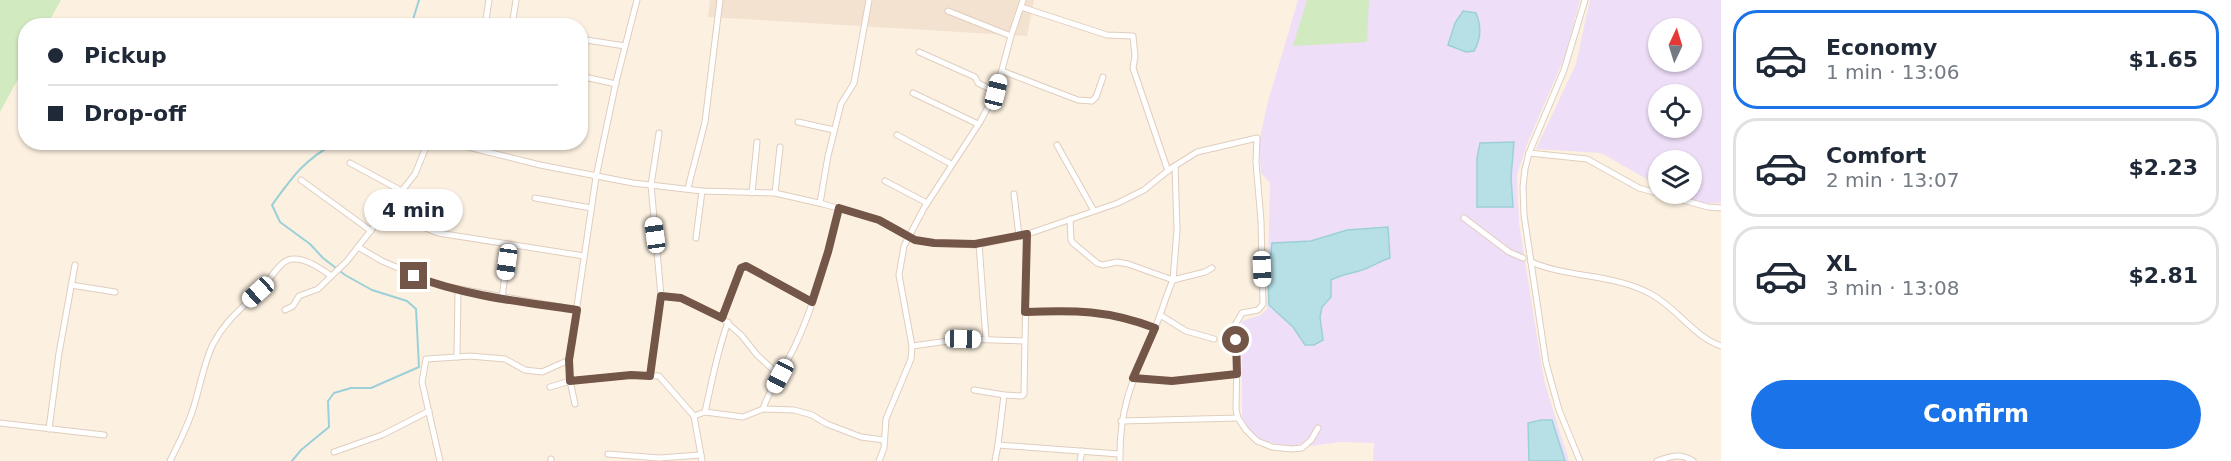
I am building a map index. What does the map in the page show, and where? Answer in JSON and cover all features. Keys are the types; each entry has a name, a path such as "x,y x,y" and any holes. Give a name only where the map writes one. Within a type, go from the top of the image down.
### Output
{"street":[{"path":"486,18 489,0"},
{"path":"513,18 516,0"},
{"path":"574,404 569,360 591,208 616,84 637,0"},
{"path":"688,188 705,122 720,0"},
{"path":"820,203 841,104 854,83 869,0"},
{"path":"879,461 883,454 886,419 911,359 912,346 899,275 901,258 908,236 996,92 1023,0"},
{"path":"1580,461 1559,410 1546,363 1523,187 1529,153 1564,70 1585,0"},
{"path":"1021,7 1107,35 1133,36 1133,68 1168,171"},
{"path":"948,11 1011,36"},
{"path":"588,40 625,46"},
{"path":"919,52 975,77 978,83 996,92"},
{"path":"1002,71 1078,100 1092,101 1096,97 1103,77"},
{"path":"588,78 616,84"},
{"path":"913,93 978,124"},
{"path":"798,122 834,130"},
{"path":"650,376 661,296 651,185 659,133"},
{"path":"897,135 951,164"},
{"path":"480,150 596,177 702,191 775,193 879,220 915,240 934,243 979,244 1027,234 1094,211 1144,190 1197,152 1257,138 1256,162 1262,220 1263,304 1258,310 1242,313 1236,319 1238,418 1257,441 1272,447 1302,448 1311,440 1318,428"},
{"path":"752,193 758,142"},
{"path":"1057,145 1094,211"},
{"path":"775,193 780,147"},
{"path":"285,310 293,306 299,296 318,289 347,261 415,174 425,150"},
{"path":"1529,153 1587,159 1639,188 1708,207 1721,208"},
{"path":"350,163 402,191"},
{"path":"1119,461 1121,421 1133,378 1173,280 1177,231 1175,166"},
{"path":"302,180 371,231"},
{"path":"885,181 927,203"},
{"path":"696,238 702,191"},
{"path":"1014,194 1019,236"},
{"path":"536,198 591,208"},
{"path":"763,409 795,347 826,262 839,208"},
{"path":"386,212 438,233 584,256"},
{"path":"1464,218 1509,252 1523,258"},
{"path":"1070,219 1073,243 1103,265 1118,262 1128,264 1173,280 1205,272 1212,267"},
{"path":"974,390 1023,396 1027,234"},
{"path":"502,298 509,244"},
{"path":"979,244 986,339"},
{"path":"358,247 414,276 438,285 577,310"},
{"path":"170,461 193,410 212,346 233,315 258,292 282,263 290,259 298,258 323,269 331,276"},
{"path":"1531,262 1564,273 1581,274 1640,289 1661,300 1693,330 1721,346"},
{"path":"49,429 59,352 75,265"},
{"path":"722,318 741,268 746,266 812,302"},
{"path":"71,285 115,292"},
{"path":"457,357 458,290"},
{"path":"661,296 681,298 728,322 757,355 780,376"},
{"path":"1025,312 1098,312 1155,328"},
{"path":"1160,315 1186,331 1214,339"},
{"path":"705,412 717,364 717,353 728,322"},
{"path":"912,346 952,339 1024,341"},
{"path":"440,461 422,382 426,359 470,356 505,359 525,370 542,372 569,360"},
{"path":"1133,378 1172,381 1237,374"},
{"path":"550,387 570,381 631,375 659,376 694,416 702,458 659,458 608,454"},
{"path":"995,461 1004,395"},
{"path":"694,416 705,412 743,417 763,409 794,410 812,415 827,424 861,437 884,440"},
{"path":"334,452 382,435 429,411"},
{"path":"1121,421 1238,418"},
{"path":"0,423 104,435"},
{"path":"998,445 1119,454"},
{"path":"1080,461 1082,451"},
{"path":"1657,461 1674,454 1693,461"}],"shaded area":[{"path":"710,0 1034,0 1027,36 708,17"},
{"path":"1298,0 1580,0 1565,56 1527,144 1517,175 1519,223 1545,384 1569,461 1373,461 1374,443 1282,445 1258,440 1250,432 1242,417 1242,321 1261,315 1267,309 1270,183 1261,173 1259,143 1267,105"},
{"path":"1590,0 1721,0 1721,203 1702,203 1702,150 1648,150 1648,180 1601,153 1536,149 1576,64"}],"green space":[{"path":"0,0 61,0 51,18 18,18 18,79 0,112"},
{"path":"1307,0 1369,0 1367,42 1293,46"}],"water":[{"path":"1463,11 1476,13 1478,18 1479,37 1474,51 1466,52 1448,45 1455,23"},
{"path":"1514,142 1511,177 1513,207 1477,207 1477,158 1480,143"},
{"path":"1388,227 1390,258 1363,270 1331,280 1331,297 1322,307 1320,317 1323,340 1314,345 1305,345 1293,327 1269,305 1268,282 1272,243 1311,241 1347,230"},
{"path":"1552,420 1565,461 1529,461 1528,423"}],"waterway":[{"path":"413,18 419,0"},
{"path":"292,461 301,450 329,427 328,401 334,393 351,388 371,388 419,367 416,309 407,301 372,290 345,275 323,258 310,244 280,222 272,205 300,169 324,150"}],"route":[{"path":"414,276 458,290 577,310 569,360 570,381 631,375 650,376 661,296 681,298 722,318 741,268 746,266 812,302 820,282 839,208 879,220 915,240 934,243 975,244 1027,234 1025,312 1098,312 1155,328 1133,378 1172,381 1237,374 1236,340"}]}
